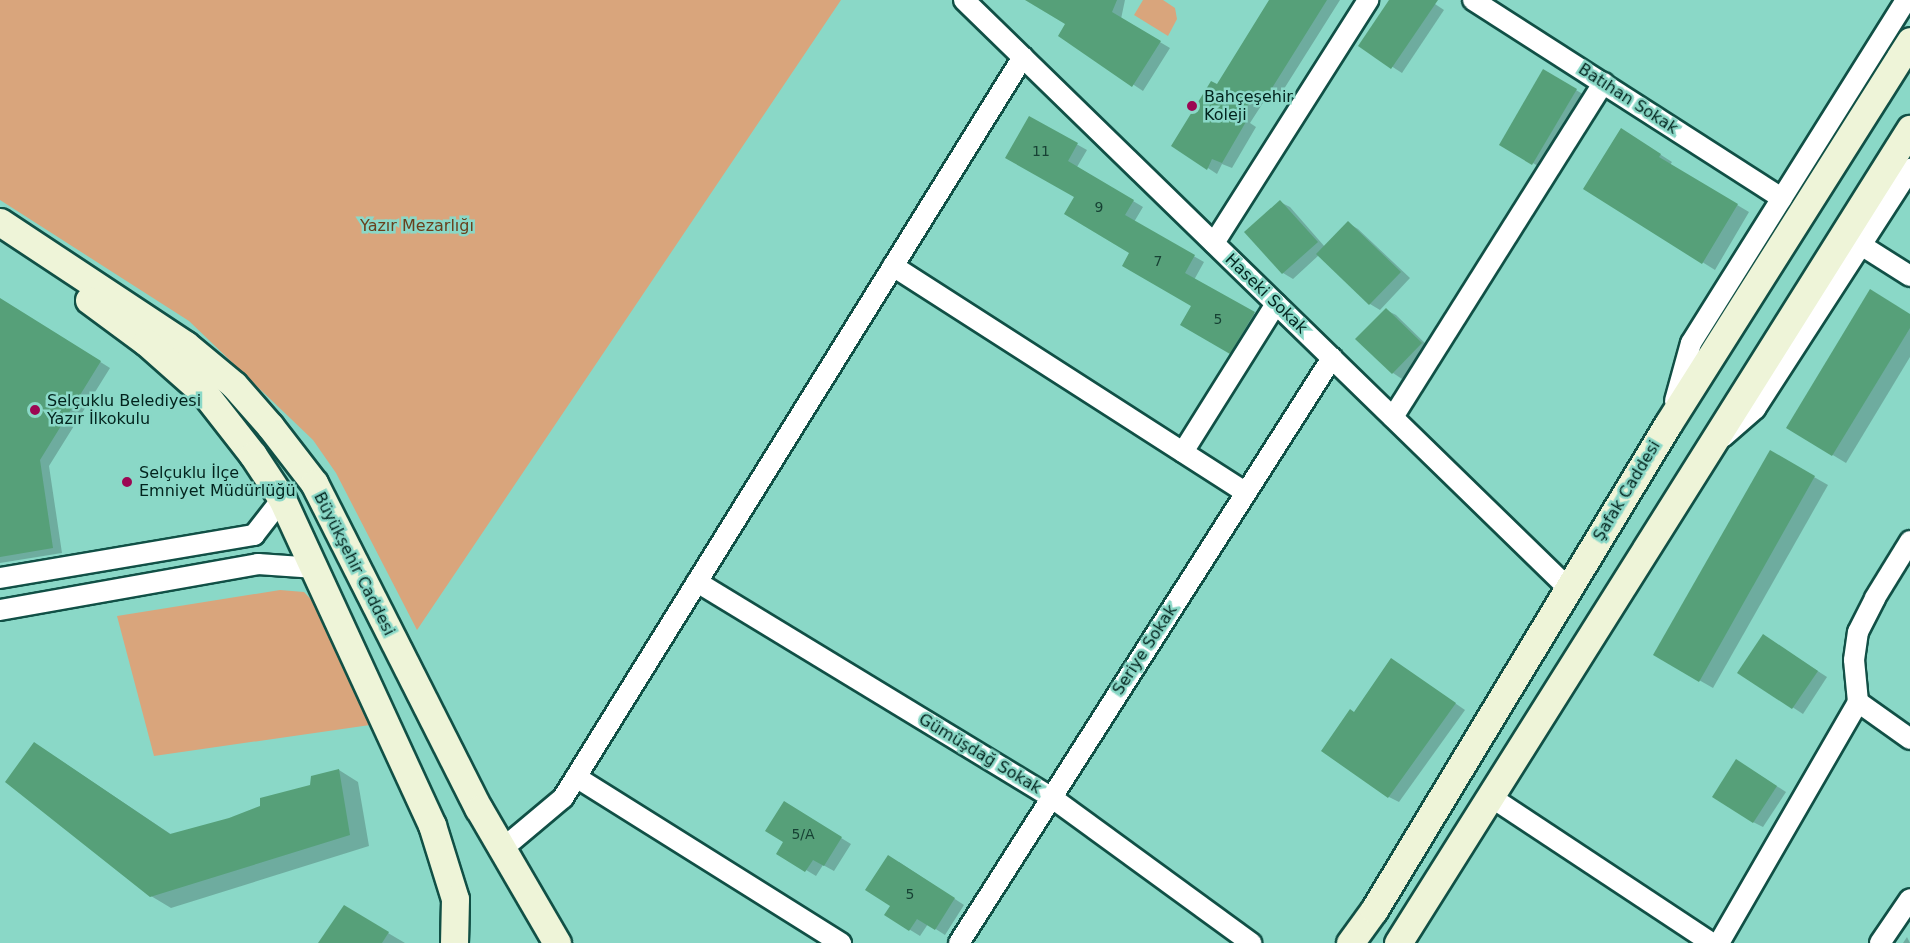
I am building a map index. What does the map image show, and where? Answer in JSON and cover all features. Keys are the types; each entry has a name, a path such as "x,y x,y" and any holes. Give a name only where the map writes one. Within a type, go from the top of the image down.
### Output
{"main road":[{"name":"Şafak Caddesi","path":"1350,943 1374,910 1668,424 1910,41"},
{"path":"1398,943 1910,129"},
{"name":"Büyükşehir Caddesi","path":"0,222 186,345 234,385 270,426 314,483 501,850 557,943"},
{"path":"0,242 73,289 177,367 207,395 254,455 282,499 316,568 432,825 455,899 457,939"},
{"path":"536,943 540,913"}],"street":[{"name":"Haseki Sokak","path":"964,0 1568,588"},
{"path":"1214,243 1368,0"},
{"name":"Batıhan Sokak","path":"1473,0 1782,198"},
{"path":"1668,424 1691,343 1906,0"},
{"path":"501,850 563,798 1023,57"},
{"path":"1393,417 1603,83"},
{"path":"1706,453 1755,409 1910,169"},
{"path":"1861,246 1910,276"},
{"path":"893,266 1245,492"},
{"path":"1183,452 1276,304"},
{"name":"Seriye Sokak","path":"959,943 1332,358"},
{"path":"0,578 254,535 282,499"},
{"path":"254,535 258,564"},
{"path":"1719,943 1858,702 1854,660 1858,632 1875,598 1910,541"},
{"path":"0,610 258,564 316,568"},
{"name":"Gümüşdağ Sokak","path":"697,582 1051,797 1251,943"},
{"path":"1858,702 1910,739"},
{"path":"576,777 841,943"},
{"path":"1491,797 1712,943"},
{"path":"1880,943 1910,899"}],"green space":[{"name":"Yazır Mezarlığı","path":"0,0 841,0 417,630 336,473 313,440 189,321 0,200"},
{"path":"1143,0 1163,0 1175,8 1177,19 1168,36 1134,15"},
{"path":"280,590 304,592 321,610 370,725 154,756 117,616"}],"building":[{"path":"1025,0 1117,0 1112,12 1161,41 1132,87 1058,36 1065,24"},
{"path":"1269,0 1327,0 1267,96 1258,90 1241,116 1247,120 1222,163 1212,159 1207,170 1171,146 1211,81 1217,84"},
{"path":"1389,0 1438,0 1391,69 1358,46"},
{"path":"1543,69 1577,89 1532,165 1499,145"},
{"path":"1029,116 1078,143 1068,161 1134,200 1125,215 1195,255 1185,273 1255,312 1230,354 1180,325 1191,306 1122,266 1129,253 1064,214 1074,197 1005,158"},
{"path":"1621,128 1661,154 1659,157 1738,204 1702,264 1583,189"},
{"path":"1280,200 1318,242 1282,274 1244,232"},
{"path":"1348,221 1401,272 1369,305 1316,254"},
{"path":"1870,289 1910,314 1910,328 1832,456 1786,428"},
{"name":"Selçuklu Belediyesi Yazır İlkokulu","path":"0,298 101,361 40,460 53,548 0,557"},
{"path":"1386,308 1422,343 1392,374 1355,339"},
{"path":"1770,450 1815,476 1699,682 1653,655"},
{"path":"1763,634 1818,671 1792,709 1737,673"},
{"path":"1391,658 1456,703 1388,798 1321,751 1350,709 1354,712"},
{"path":"34,742 170,834 229,818 260,806 260,798 310,785 311,776 339,769 350,835 150,897 5,782"},
{"path":"1736,759 1777,786 1753,823 1712,797"},
{"path":"784,801 842,837 824,866 813,860 805,872 776,854 783,842 765,831"},
{"path":"888,855 955,898 935,930 917,919 909,931 884,915 890,906 865,890"},
{"path":"344,905 389,932 382,943 318,943"}],"place":[{"name":"Bahçeşehir Koleji","path":"1192,106"},
{"name":"Selçuklu Belediyesi Yazır İlkokulu","path":"35,410"},
{"name":"Selçuklu İlçe Emniyet Müdürlüğü","path":"127,482"}]}
